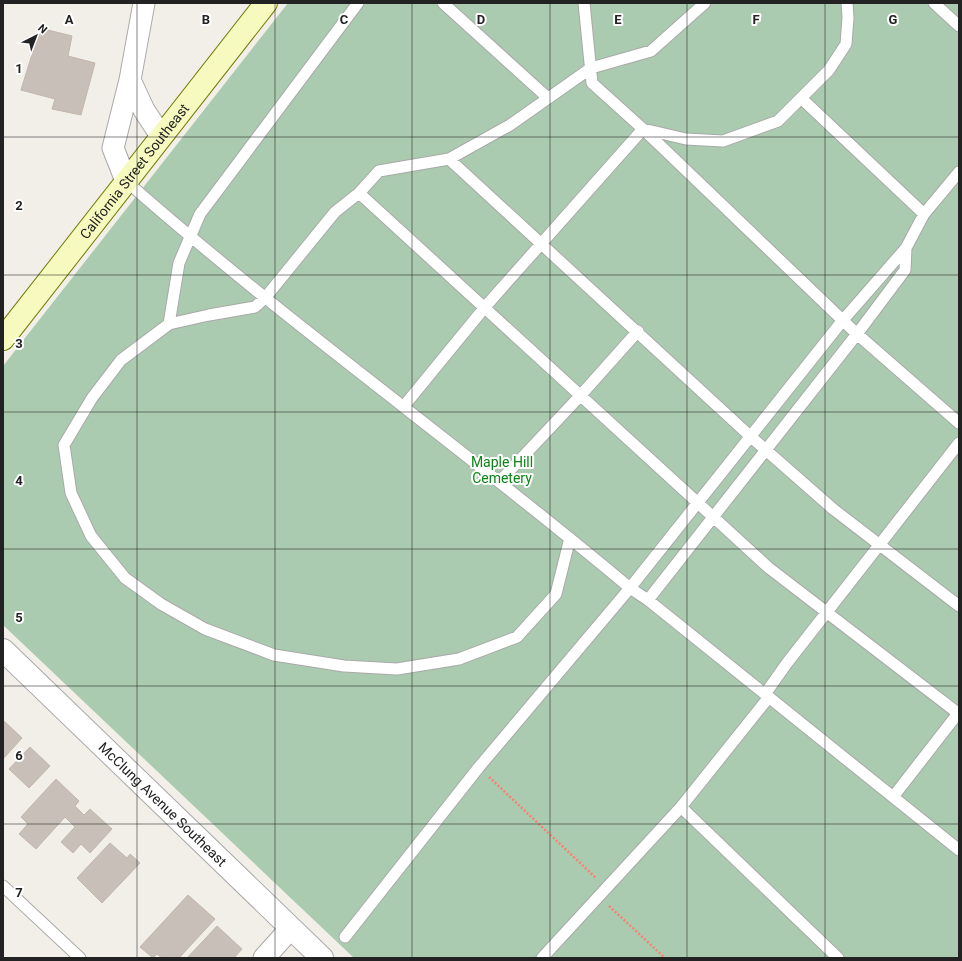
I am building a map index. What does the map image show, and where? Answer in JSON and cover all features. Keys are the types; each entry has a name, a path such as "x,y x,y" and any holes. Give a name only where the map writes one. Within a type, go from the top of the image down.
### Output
{"main road":[{"name":"California Street Southeast","path":"3,339 266,3"}],"street":[{"path":"126,180 113,148 130,80 144,3"},
{"path":"130,80 144,110 161,136"},
{"name":"McClung Avenue Southeast","path":"3,650 322,958"},
{"path":"264,958 290,928"}],"lane":[{"path":"169,324 179,262 200,214 358,3"},
{"path":"443,3 548,98"},
{"path":"584,3 592,83 643,129 857,334 959,423"},
{"path":"570,538 556,594 517,637 459,659 397,669 344,666 274,655 205,629 161,604 124,578 91,536 71,493 64,445 92,398 121,360 169,324 255,307 265,298 335,212 359,192 379,171 449,159 510,125 591,68 651,51 705,3"},
{"path":"643,129 686,139 723,142 778,121 829,70 846,44 848,18 847,3"},
{"path":"934,3 959,26"},
{"path":"801,98 924,214"},
{"path":"404,406 485,307 643,129"},
{"path":"449,159 638,331 750,436 833,509 959,606"},
{"path":"345,937 479,767 630,588 696,503 843,320 906,248 924,214 959,172"},
{"path":"126,180 190,237 265,298 500,481 630,588 648,600 959,850"},
{"path":"359,192 696,503 769,568 959,713 893,797"},
{"path":"648,600 765,449 857,334 905,270 906,248"},
{"path":"500,481 580,396 638,331"},
{"path":"542,958 680,807 767,696 787,662 959,443"},
{"path":"680,807 838,958"},
{"path":"3,886 80,958"}],"path":[{"path":"479,767 606,888"},
{"path":"598,897 665,958"}],"green space":[{"name":"Maple Hill Cemetery","path":"288,3 959,3 959,958 354,958 3,625 3,366"}],"building":[{"path":"40,28 72,36 68,56 95,63 81,115 52,109 55,99 21,90"},
{"path":"3,720 22,738 3,759"},
{"path":"30,747 50,766 29,788 9,769"},
{"path":"56,779 79,801 75,806 84,815 90,809 112,829 90,853 81,844 73,853 61,842 75,827 65,817 36,849 19,834 28,824 21,817"},
{"path":"110,843 127,858 130,854 140,863 102,903 77,878"},
{"path":"188,895 215,919 179,958 162,958 157,954 153,958 140,947"},
{"path":"217,926 242,949 234,958 187,958"}]}
